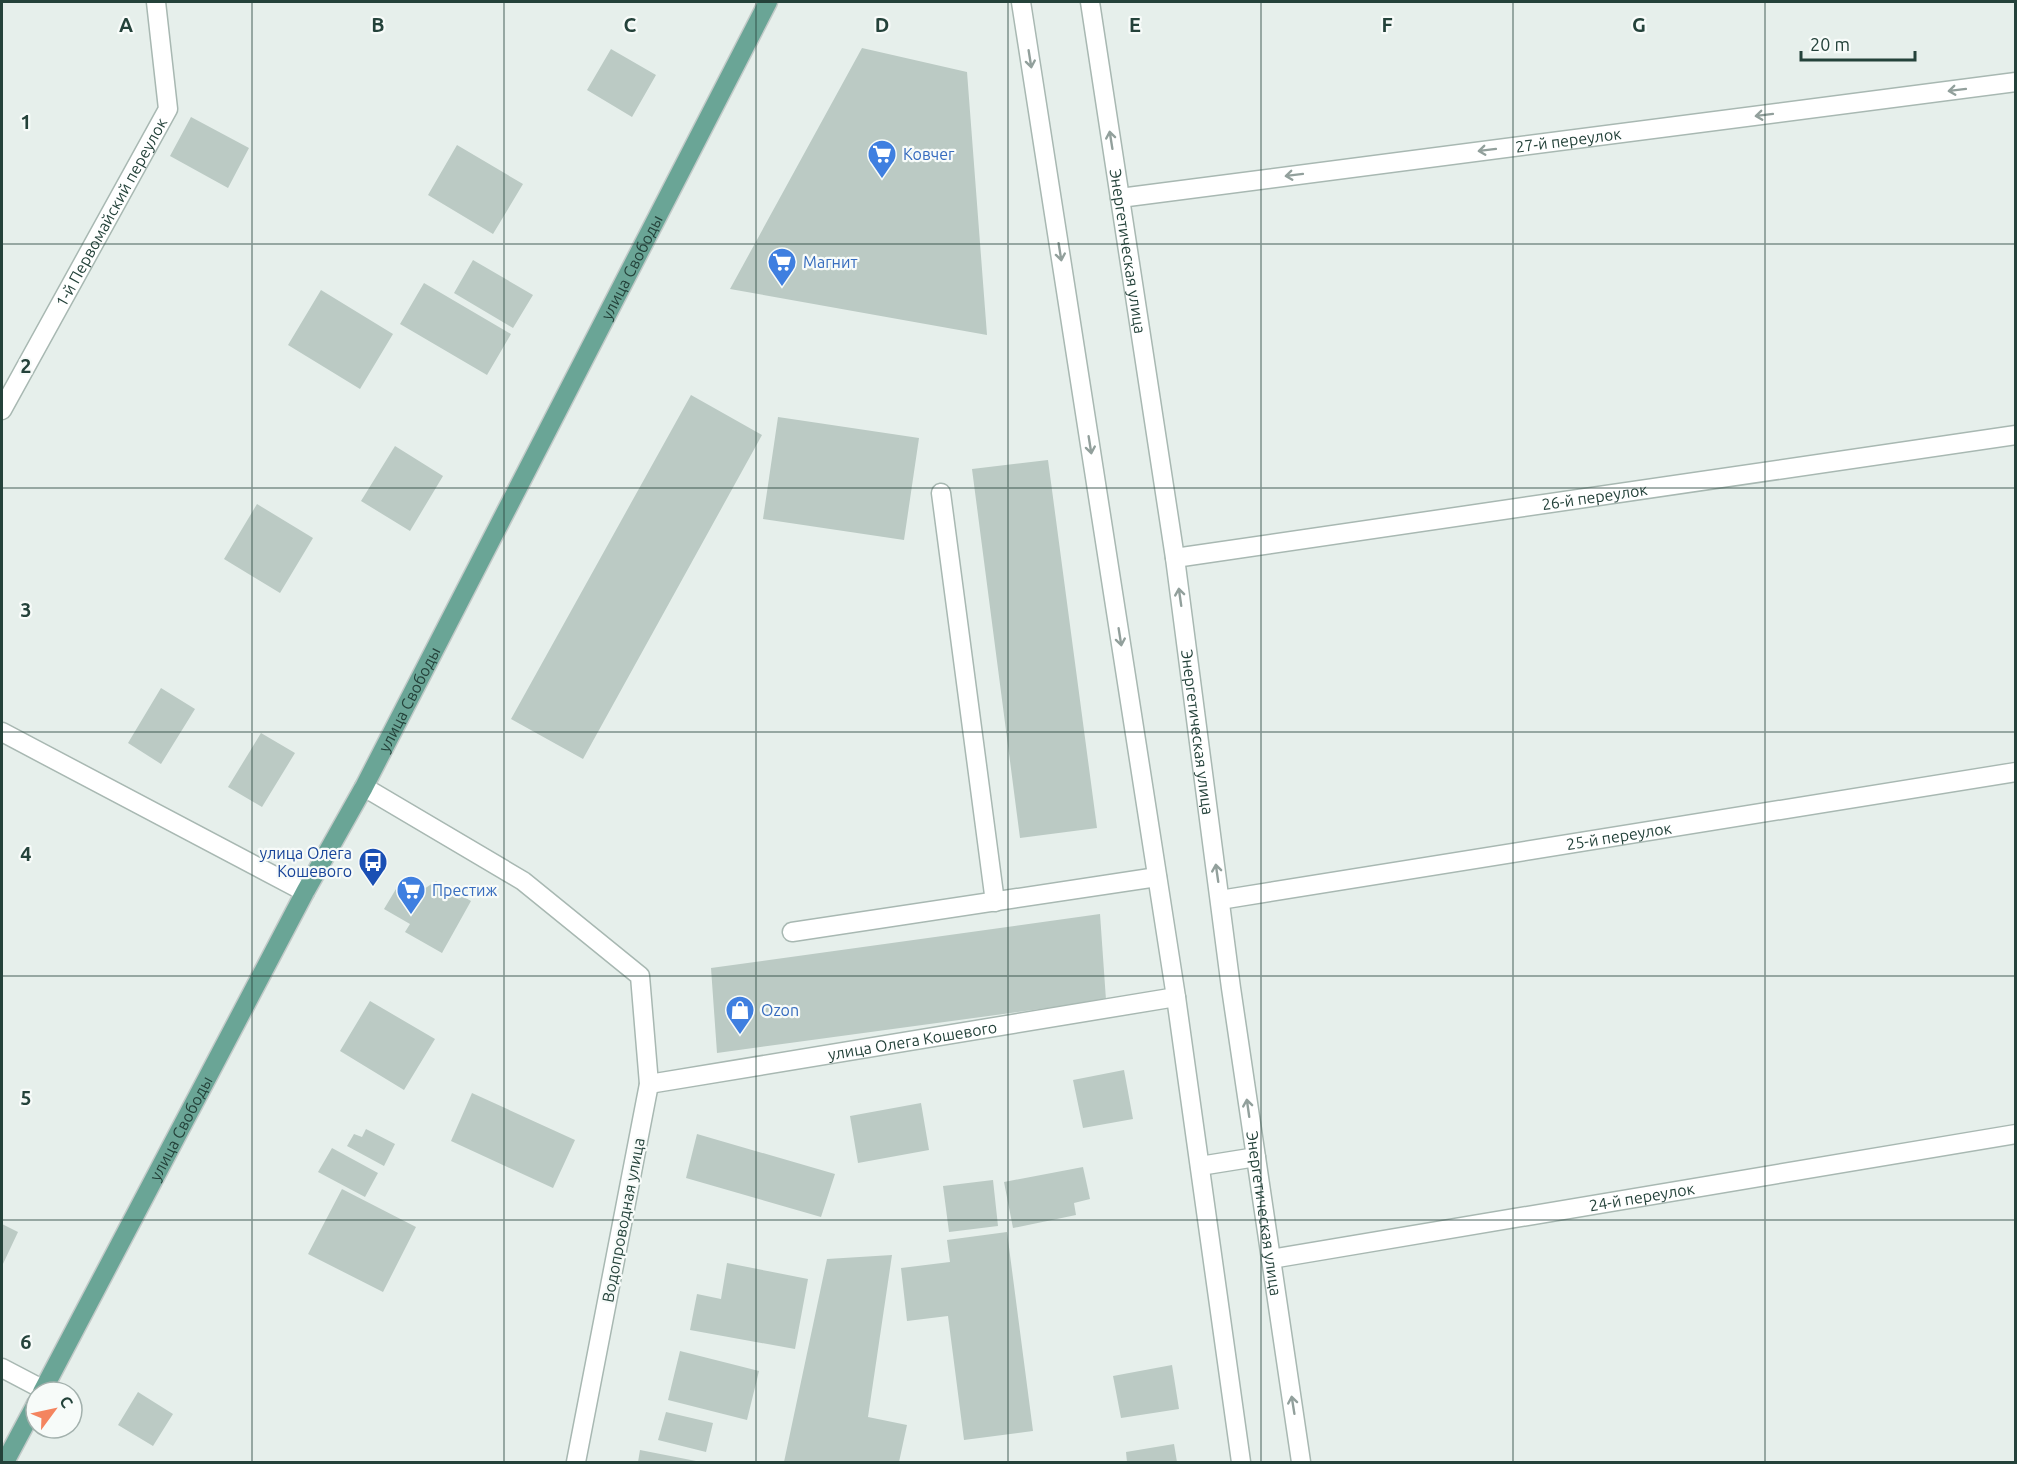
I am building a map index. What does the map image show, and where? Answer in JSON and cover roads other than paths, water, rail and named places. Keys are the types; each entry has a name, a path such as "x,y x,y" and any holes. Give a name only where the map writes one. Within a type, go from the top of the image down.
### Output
{"main road":[{"name":"улица Свободы","path":"49,1380 305,892 364,788 768,2"},
{"name":"улица Свободы","path":"5,1462 24,1427"}],"street":[{"name":"1-й Первомайский переулок","path":"2,410 168,109 156,2"},
{"path":"1021,2 1176,997 1241,1462"},
{"name":"Энергетическая улица","path":"1090,2 1175,558 1270,1259 1301,1462"},
{"name":"27-й переулок","path":"1120,198 2016,82"},
{"name":"26-й переулок","path":"1175,558 2016,435"},
{"path":"941,493 994,902"},
{"path":"2,732 305,892"},
{"name":"25-й переулок","path":"1220,900 2016,772"},
{"name":"Водопроводная улица","path":"364,788 523,882 640,976 649,1084 576,1462"},
{"path":"792,932 1157,877"},
{"name":"улица Олега Кошевого","path":"649,1084 1176,997"},
{"name":"24-й переулок","path":"1270,1259 2016,1134"},
{"path":"1200,1166 1256,1157"},
{"path":"2,1368 24,1383"}],"place":[{"name":"Ковчег","path":"882,180"},
{"name":"Магнит","path":"782,288"},
{"name":"улица Олега Кошевого","path":"373,888"},
{"name":"Престиж","path":"411,916"},
{"name":"Ozon","path":"740,1036"}]}
